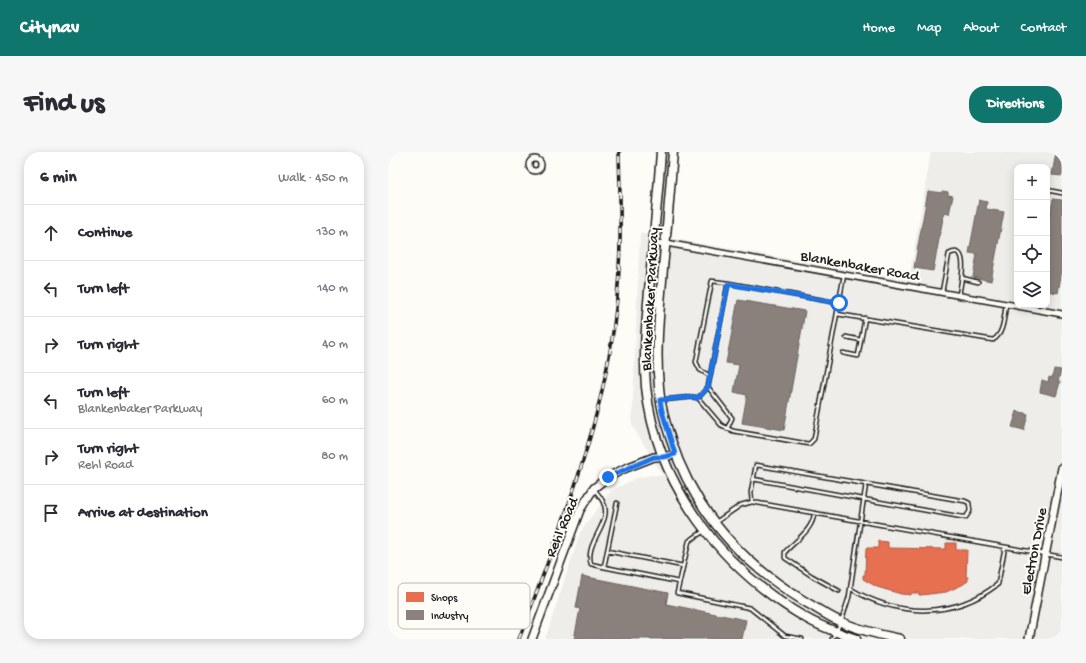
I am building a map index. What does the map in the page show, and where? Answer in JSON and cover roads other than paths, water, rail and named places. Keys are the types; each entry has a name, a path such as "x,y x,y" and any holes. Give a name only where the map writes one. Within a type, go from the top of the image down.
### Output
{"main road":[{"name":"Blankenbaker Parkway","path":"661,152 644,344 646,388 653,424 664,457 691,512 704,530 742,571 772,596 834,635 856,639"},
{"name":"Blankenbaker Parkway","path":"673,152 657,360 662,411 678,463 688,483 714,523 732,544 770,579 815,608 841,622 878,634 900,639"}],"street":[{"path":"533,152 533,159"},
{"name":"Blankenbaker Road","path":"653,244 666,243 1007,304 1014,304"},
{"name":"Blankenbaker Road","path":"1035,308 1062,314"},
{"name":"Rehl Road","path":"532,639 580,510 594,488 605,479 618,472 654,457 664,457 675,454"},
{"name":"Electron Drive","path":"1029,639 1060,485 1062,468"}],"lane":[{"path":"1050,191 1062,193"},
{"path":"942,292 948,258 953,252 961,255 963,260 959,295"},
{"path":"660,400 693,397 698,398 720,425 728,429 809,444 814,439 844,275"},
{"path":"962,278 978,282"},
{"path":"710,376 700,370 696,362 712,281 839,303"},
{"path":"698,398 708,387 728,284"},
{"path":"837,314 993,340 997,338 1001,329 1007,304"},
{"path":"843,353 858,356 865,318"},
{"path":"846,337 861,340"},
{"path":"708,387 732,418 728,429"},
{"path":"752,502 751,492 753,480 756,465 965,501 969,503 970,511 966,517 962,517 753,480"},
{"path":"834,635 846,610 851,589 866,484"},
{"path":"594,488 604,503 605,517 591,547 589,557 591,564 679,582"},
{"path":"714,523 741,505 752,502 861,520 1062,557"},
{"path":"604,567 617,503"},
{"path":"814,512 814,518 811,525 785,552 785,558 812,576 839,591"},
{"path":"704,530 689,541 677,593 750,608 785,636 802,639"},
{"path":"851,589 872,600 894,608 913,610 945,609 974,599 998,584 1005,547"},
{"path":"607,551 683,566"}],"railway":[{"path":"530,610 559,533 583,461 603,388 614,326 619,277 619,152"},
{"path":"519,639 523,629"}]}
